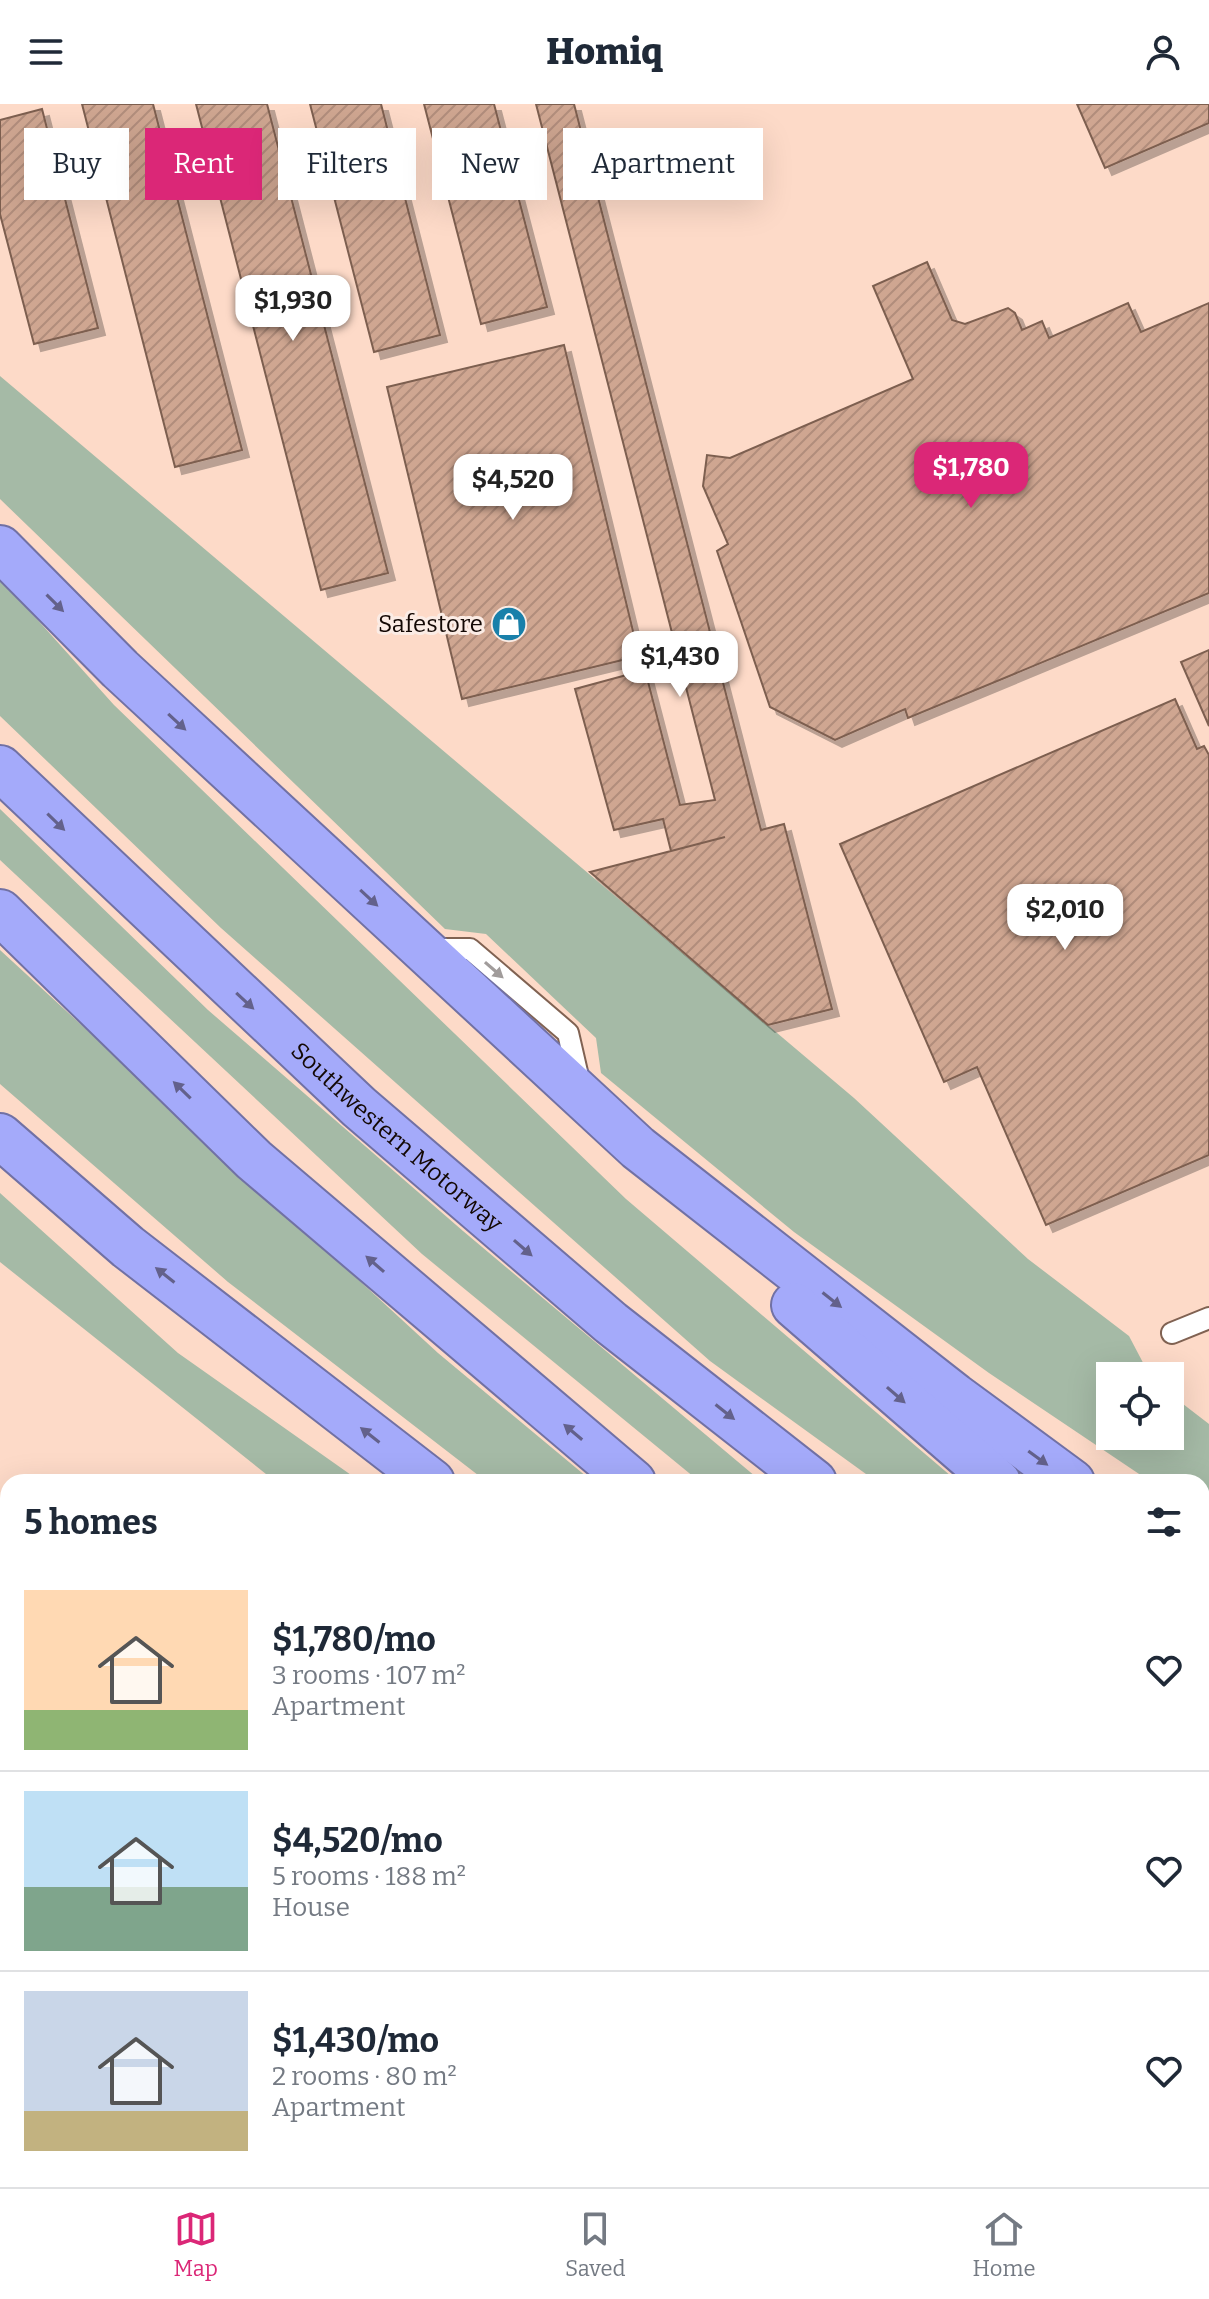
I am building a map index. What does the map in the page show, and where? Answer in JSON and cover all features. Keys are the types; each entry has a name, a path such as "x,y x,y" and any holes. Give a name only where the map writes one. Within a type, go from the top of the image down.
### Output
{"highway":[{"path":"0,548 120,669 638,1148 955,1396 1061,1474"},
{"name":"Southwestern Motorway","path":"0,768 359,1107 611,1323 804,1474"},
{"path":"0,912 254,1160 624,1474"},
{"path":"0,1136 128,1247 422,1474"},
{"path":"638,1148 722,1242 989,1474"}],"lane":[{"path":"1172,1333 1209,1318"}],"green space":[{"path":"0,376 854,1098 1028,1259 1129,1336 1143,1362 1096,1362 1096,1445 989,1373 794,1232 601,1073 596,1038 486,934 445,929 0,499"},
{"path":"0,578 114,705 626,1199 949,1474 866,1474 710,1361 221,928 0,716"},
{"path":"0,809 208,1010 463,1231 752,1474 690,1474 422,1254 0,860"},
{"path":"0,950 438,1353 583,1474 477,1474 228,1282 0,1084"},
{"path":"0,1193 178,1353 350,1474 266,1474 0,1262"},
{"path":"1184,1405 1209,1424 1209,1474 1139,1474 1103,1450 1184,1450"}],"building":[{"path":"82,104 153,104 159,128 145,128 145,200 178,200 242,450 175,467 107,200 129,200 129,128 88,128"},
{"path":"196,104 267,104 278,147 278,200 292,200 388,573 321,590 221,200 262,200 262,128 202,128"},
{"path":"310,104 381,104 387,128 316,128"},
{"path":"424,104 494,104 500,128 432,128 432,135"},
{"path":"536,104 574,104 580,128 563,128 563,200 599,200 761,830 784,824 832,1009 768,1025 590,872 671,851 663,819 614,830 575,689 645,670 680,805 715,800 547,147 547,128 542,128"},
{"path":"1077,104 1209,104 1209,123 1105,168"},
{"path":"42,109 47,128 24,128 24,200 65,200 98,328 34,344 0,214 0,120"},
{"path":"335,200 406,200 440,335 374,352"},
{"path":"449,200 519,200 547,307 481,324"},
{"path":"927,262 952,320 965,324 1008,308 1015,313 1022,330 1042,321 1049,338 1128,303 1141,332 1209,303 1209,593 908,718 905,709 835,740 770,707 717,551 728,544 703,486 707,455 730,458 913,379 873,286"},
{"path":"564,345 639,656 462,699 387,387"},
{"path":"1209,650 1209,726 1181,662"},
{"path":"1175,699 1197,749 1204,746 1209,755 1209,1155 1046,1225 977,1067 944,1082 840,844"}],"place":[{"name":"Safestore","path":"509,624"}]}
